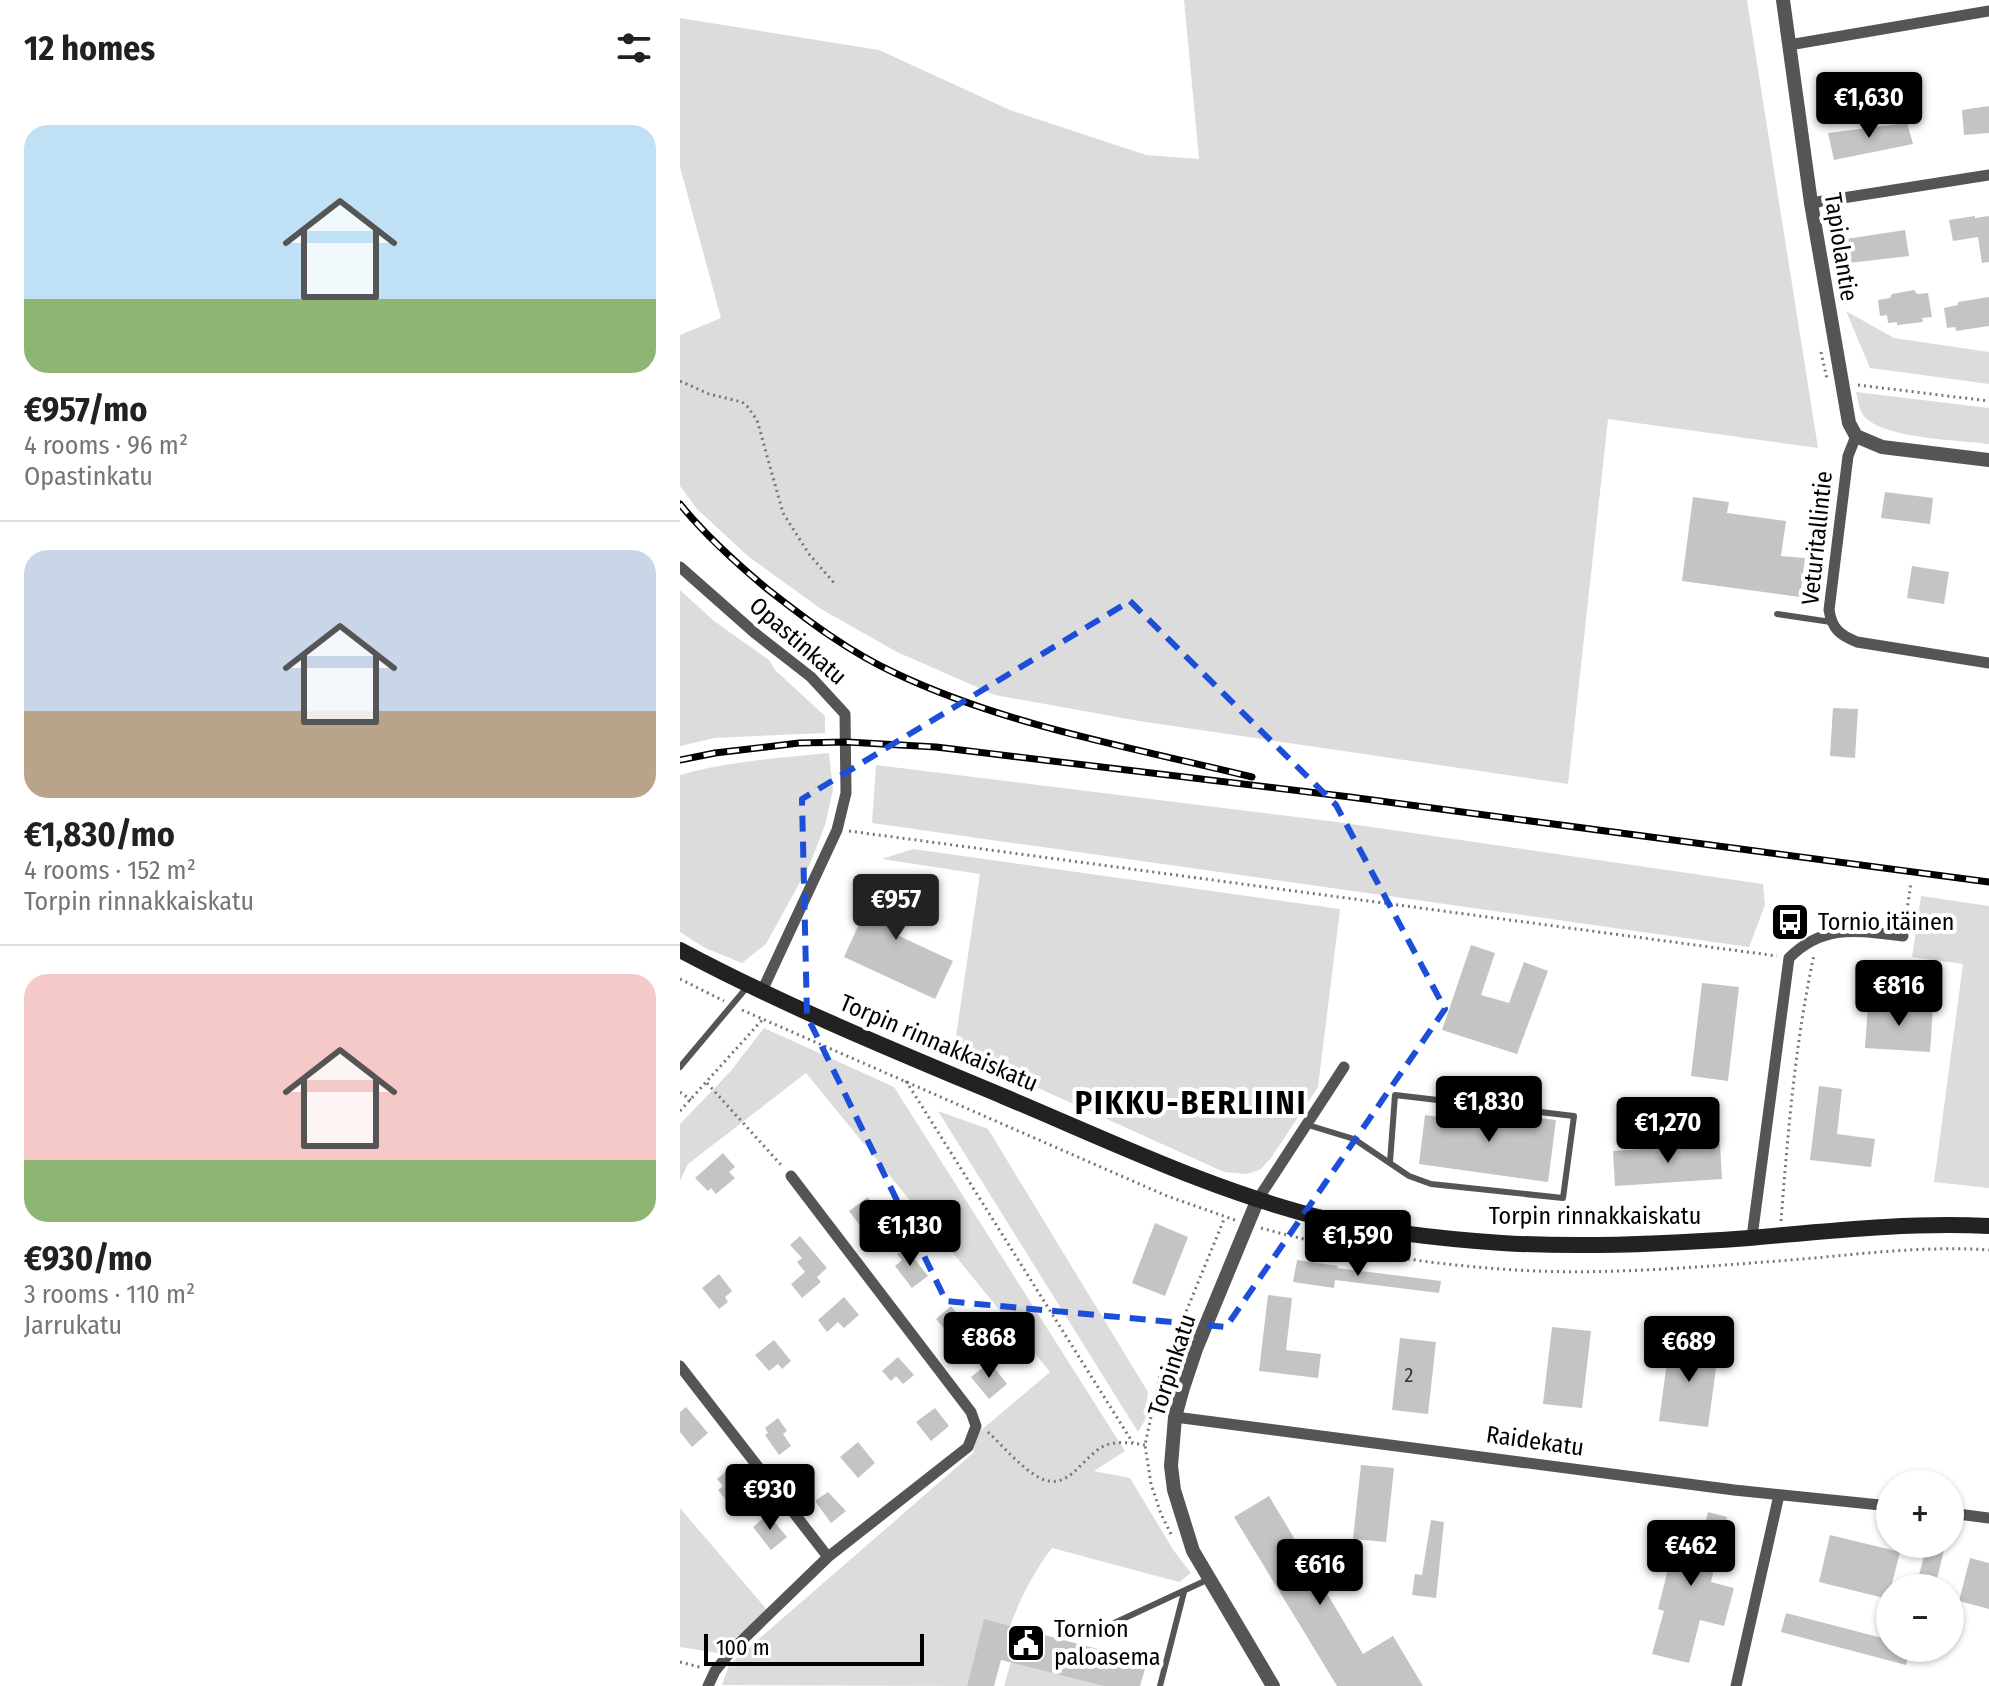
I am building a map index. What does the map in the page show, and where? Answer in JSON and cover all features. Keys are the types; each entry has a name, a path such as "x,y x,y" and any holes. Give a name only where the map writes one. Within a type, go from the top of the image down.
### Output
{"main road":[{"name":"Torpin rinnakkaiskatu","path":"680,950 844,1029 1157,1161 1258,1199 1324,1219 1369,1228 1500,1243 1615,1244 1908,1226 1989,1226"}],"street":[{"name":"Tapiolantie","path":"1783,0 1811,203 1849,423 1862,439"},
{"path":"1789,45 1989,11"},
{"path":"1811,203 1989,175"},
{"path":"1862,439 1989,460"},
{"name":"Veturitallintie","path":"1862,439 1848,456 1829,610 1831,622 1839,635 1857,642 1989,663"},
{"name":"Opastinkatu","path":"680,567 756,634 811,677 845,714 846,793 837,830 755,988"},
{"path":"1752,1237 1789,958 1802,945 1844,930 1903,936"},
{"name":"Torpinkatu","path":"1273,1686 1193,1551 1174,1490 1171,1466 1175,1417 1196,1349 1258,1199 1344,1067"},
{"path":"708,1686 715,1671 732,1650 828,1557 968,1447 976,1424 791,1176"},
{"path":"680,1366 828,1557"},
{"name":"Raidekatu","path":"1175,1417 1779,1495 1876,1505"},
{"path":"1736,1686 1779,1495"},
{"path":"1964,1515 1989,1518"}],"lane":[{"path":"1777,614 1831,622"},
{"path":"680,1067 732,1005 755,988"},
{"path":"1308,1125 1354,1139 1409,1176 1431,1184 1563,1198 1574,1116 1395,1095 1390,1162"},
{"path":"1112,1624 1209,1579"},
{"path":"1160,1686 1184,1592"}],"path":[{"path":"680,381 747,406 757,420 783,513 809,554 835,584"},
{"path":"1842,383 1989,401"},
{"path":"837,830 1789,958"},
{"path":"1903,936 1911,883"},
{"path":"1780,1234 1787,1142 1805,990 1818,937"},
{"path":"680,979 763,1019 1167,1196 1225,1217 1318,1243 1414,1260 1536,1271 1601,1271 1923,1251 1989,1250"},
{"path":"680,1111 763,1019"},
{"path":"906,1081 1133,1443"},
{"path":"707,1083 791,1176"},
{"path":"680,1092 691,1100"},
{"path":"1175,1541 1154,1494 1145,1445 1160,1375 1225,1217"},
{"path":"976,1424 1034,1474 1051,1482 1068,1478 1106,1446 1145,1445"},
{"path":"680,1662 715,1671"}],"highlighted area":[{"path":"1130,601 1336,805 1445,1009 1226,1327 946,1301 807,1016 802,799"}],"shaded area":[{"path":"1184,0 1747,0 1818,448 1608,419 1568,784 1139,721 995,695 897,652 821,609 749,557 697,509 680,486 680,335 721,318 680,167 680,18 879,50 1010,110 1146,155 1199,159"},
{"path":"1846,311 1894,338 1989,352 1989,384 1870,368"},
{"path":"1856,392 1989,408 1989,444 1922,437 1886,429 1863,415"},
{"path":"680,590 714,621 769,660 775,670 825,716 825,733 715,738 680,746"},
{"path":"829,753 833,789 825,825 810,864 766,944 742,963 705,948 680,932 680,775 735,763"},
{"path":"876,765 1337,822 1763,884 1765,905 1749,947 872,823"},
{"path":"913,849 1340,909 1318,1087 1271,1158 1261,1169 1247,1174 1224,1172 954,1050 980,874 882,859"},
{"path":"1921,896 1989,906 1989,1188 1934,1182 1963,964 1912,957"},
{"path":"764,1028 894,1087 1125,1451 1094,1471 1130,1478 1174,1551 1191,1573 1179,1582 1052,1548 1028,1586 1010,1626 984,1620 967,1686 722,1685 729,1665 973,1453 979,1432 1050,1372 806,1073 688,1164 680,1181 680,1124 730,1072"},
{"path":"938,1111 988,1129 1148,1392 1145,1420 1138,1432"},
{"path":"680,1508 768,1611 717,1653 680,1647"},
{"path":"1011,1662 1103,1686 1004,1686"}],"building":[{"path":"1989,106 1989,133 1964,135 1962,110"},
{"path":"1907,123 1913,144 1834,160 1828,133"},
{"path":"1989,216 1989,262 1982,263 1978,237 1953,241 1949,220"},
{"path":"1905,230 1909,256 1849,263 1846,239"},
{"path":"1914,290 1917,294 1928,293 1932,317 1922,318 1923,322 1897,325 1897,322 1888,323 1887,315 1880,316 1878,300"},
{"path":"1989,297 1989,326 1956,331 1955,327 1947,328 1944,308 1958,305 1958,302"},
{"path":"1885,492 1933,498 1930,524 1881,518"},
{"path":"1693,497 1729,502 1727,513 1786,521 1781,556 1805,558 1800,597 1682,581"},
{"path":"1912,566 1949,572 1944,604 1907,598"},
{"path":"1833,708 1858,709 1855,758 1830,756"},
{"path":"882,874 917,890 897,935 953,961 935,999 844,957"},
{"path":"1471,945 1495,953 1481,995 1509,1003 1524,962 1548,971 1517,1054 1442,1030"},
{"path":"1702,983 1739,987 1728,1081 1691,1076"},
{"path":"1868,1004 1933,1008 1930,1052 1865,1048"},
{"path":"1819,1086 1842,1089 1837,1134 1875,1139 1871,1167 1810,1160"},
{"path":"1447,1107 1556,1120 1548,1182 1419,1164 1425,1115 1445,1118"},
{"path":"1720,1144 1722,1179 1615,1186 1613,1151"},
{"path":"723,1153 735,1167 729,1172 735,1178 716,1194 711,1188 708,1191 695,1178"},
{"path":"868,1197 889,1226 871,1240 849,1211"},
{"path":"1155,1223 1188,1237 1165,1296 1132,1283"},
{"path":"800,1236 827,1268 817,1277 821,1282 802,1298 791,1284 805,1272 797,1262 802,1258 790,1245"},
{"path":"908,1246 928,1276 912,1288 895,1266 902,1260 897,1254"},
{"path":"1297,1260 1441,1281 1439,1293 1335,1280 1334,1288 1293,1282"},
{"path":"719,1274 732,1291 725,1297 728,1302 719,1309 702,1288"},
{"path":"1268,1295 1292,1298 1286,1350 1321,1354 1318,1378 1259,1371"},
{"path":"844,1297 859,1315 844,1328 838,1322 827,1332 818,1320"},
{"path":"951,1306 971,1330 956,1342 936,1319"},
{"path":"1552,1327 1591,1331 1582,1408 1543,1404"},
{"path":"1400,1338 1436,1342 1428,1414 1392,1410"},
{"path":"774,1340 791,1361 782,1369 778,1364 769,1371 755,1355"},
{"path":"1670,1340 1719,1346 1708,1427 1659,1421"},
{"path":"898,1357 914,1375 903,1384 896,1376 891,1381 882,1371"},
{"path":"990,1362 1007,1384 989,1399 971,1377"},
{"path":"686,1407 708,1433 692,1447 680,1432 680,1412"},
{"path":"935,1408 949,1426 931,1441 916,1422"},
{"path":"778,1418 787,1431 783,1434 791,1446 779,1455 765,1435 768,1433 765,1428"},
{"path":"858,1442 875,1463 858,1478 840,1457"},
{"path":"1361,1465 1394,1468 1386,1542 1353,1539"},
{"path":"731,1467 744,1483 737,1489 745,1499 733,1509 718,1490 723,1486 717,1479"},
{"path":"828,1492 846,1511 831,1523 815,1501"},
{"path":"1269,1496 1363,1654 1393,1636 1423,1686 1337,1686 1234,1517"},
{"path":"1708,1512 1727,1517 1711,1582 1734,1588 1724,1626 1700,1620 1689,1663 1652,1654 1664,1611 1658,1609 1669,1565 1664,1564 1674,1521 1704,1528"},
{"path":"768,1514 787,1537 771,1550 753,1527"},
{"path":"1431,1520 1444,1522 1436,1598 1412,1595 1415,1574 1422,1575"},
{"path":"1830,1535 1876,1546 1876,1558 1898,1558 1894,1574 1876,1574 1876,1596 1819,1582"},
{"path":"1923,1558 1942,1558 1938,1574 1919,1574"},
{"path":"1970,1558 1989,1563 1989,1609 1964,1602 1964,1581"},
{"path":"1786,1613 1876,1636 1876,1657 1781,1632"},
{"name":"Tornion paloasema","path":"984,1619 1147,1662 1140,1686 1103,1686 1001,1660 994,1686 967,1686"}],"railway":[{"path":"680,504 721,548 766,588 846,646 897,674 1027,722 1252,777"},
{"path":"680,760 799,743 847,742 936,747 1350,797 1989,882"}],"place":[{"name":"Tornio itäinen","path":"1790,922"},
{"name":"Tornion paloasema","path":"1026,1643"}],"district":[{"name":"PIKKU-BERLIINI","path":"1191,1103"}]}
